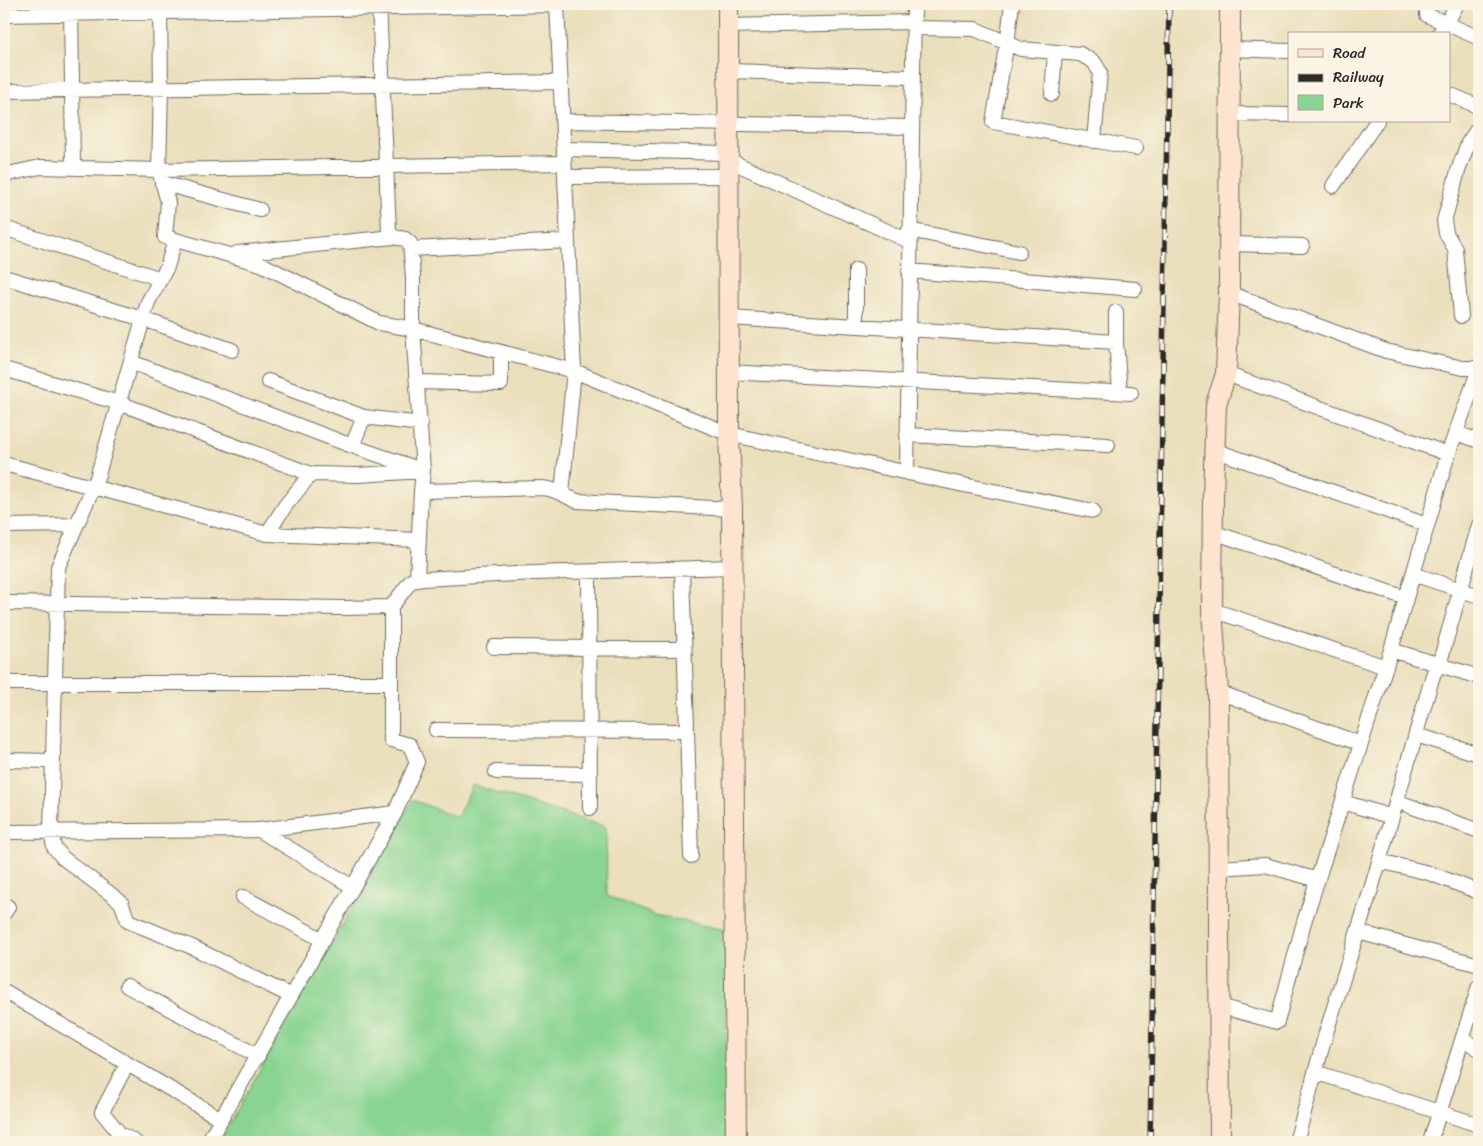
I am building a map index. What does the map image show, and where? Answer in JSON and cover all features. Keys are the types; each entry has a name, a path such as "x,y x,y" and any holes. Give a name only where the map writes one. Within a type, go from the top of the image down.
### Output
{"street":[{"path":"4,15 71,9 557,4 574,371 562,493"},
{"path":"728,4 728,372 733,567 736,1142"},
{"path":"907,473 909,236 914,4"},
{"path":"1012,4 993,122 1136,148"},
{"path":"1220,1142 1218,692 1212,610 1216,404 1226,374 1230,293 1230,4"},
{"path":"1428,4 1427,15 1443,28 1479,38"},
{"path":"1443,28 1457,4"},
{"path":"379,6 388,219 389,231 392,237"},
{"path":"160,8 161,176 168,202 166,237 261,264 379,323 412,329 574,371 729,434 1093,511"},
{"path":"71,9 73,168"},
{"path":"728,26 913,25 976,29 1021,49 1080,54 1094,62 1100,72 1094,141"},
{"path":"1229,50 1288,50"},
{"path":"1052,94 1055,52"},
{"path":"728,71 912,77"},
{"path":"4,91 560,82"},
{"path":"1450,94 1479,107"},
{"path":"1229,114 1288,115"},
{"path":"562,121 911,127"},
{"path":"1333,186 1376,122"},
{"path":"1461,316 1455,249 1446,233 1444,221 1468,143 1479,127"},
{"path":"564,163 728,163"},
{"path":"4,175 40,167 161,176 386,165 728,163 909,236 1019,252"},
{"path":"161,176 260,210"},
{"path":"4,228 160,279"},
{"path":"228,254 392,237 405,239 410,243 413,277 412,329 418,382 423,471 417,580"},
{"path":"175,240 167,267 148,302 92,488 58,567 51,831 54,847 63,858 122,902 128,920 192,947 292,996"},
{"path":"411,249 568,241"},
{"path":"1229,244 1302,246"},
{"path":"856,270 856,325"},
{"path":"909,271 1135,289"},
{"path":"4,277 143,319 232,350"},
{"path":"1219,1006 1277,1022 1318,880 1386,667 1448,454 1479,368 1463,368 1386,351 1230,293"},
{"path":"728,372 1125,393 1116,342 1116,312"},
{"path":"728,318 1116,342"},
{"path":"418,382 501,384 501,352"},
{"path":"131,362 423,471"},
{"path":"4,369 118,403 311,474 358,475 423,471"},
{"path":"1226,374 1448,454"},
{"path":"268,381 364,418 421,424"},
{"path":"352,446 364,418"},
{"path":"1456,433 1479,441"},
{"path":"907,435 1108,445"},
{"path":"1214,450 1427,525"},
{"path":"4,464 267,534 419,540"},
{"path":"267,534 285,506 311,474"},
{"path":"421,491 551,488 577,500 732,509"},
{"path":"4,526 76,525"},
{"path":"1296,1142 1315,1072 1433,676 1439,665 1479,525"},
{"path":"1213,532 1406,598"},
{"path":"208,1142 395,813 417,762 410,745 391,740 391,607 411,581 733,567"},
{"path":"682,569 691,856"},
{"path":"589,572 590,808"},
{"path":"1413,574 1479,596"},
{"path":"4,603 391,607"},
{"path":"1212,610 1386,667"},
{"path":"494,647 684,649"},
{"path":"1391,650 1479,677"},
{"path":"4,683 390,683"},
{"path":"1218,692 1361,744"},
{"path":"436,730 687,731"},
{"path":"1416,734 1479,754"},
{"path":"4,760 53,761"},
{"path":"496,772 590,774"},
{"path":"1396,801 1479,831"},
{"path":"1343,802 1392,817"},
{"path":"4,832 259,830 395,813"},
{"path":"259,830 353,887"},
{"path":"1379,861 1429,874 1479,892"},
{"path":"1219,868 1265,865 1318,880"},
{"path":"242,897 323,940"},
{"path":"4,904 8,907 4,913"},
{"path":"1358,932 1479,965"},
{"path":"127,986 258,1056"},
{"path":"1430,1142 1479,986"},
{"path":"4,991 222,1119"},
{"path":"1463,1039 1479,1048"},
{"path":"127,1064 102,1112 120,1134 135,1142"},
{"path":"1315,1072 1479,1125"}],"green space":[{"path":"473,785 606,827 607,896 655,915 726,930 726,1142 219,1142 413,800 457,817"}],"railway":[{"path":"1150,1142 1169,4"}]}
